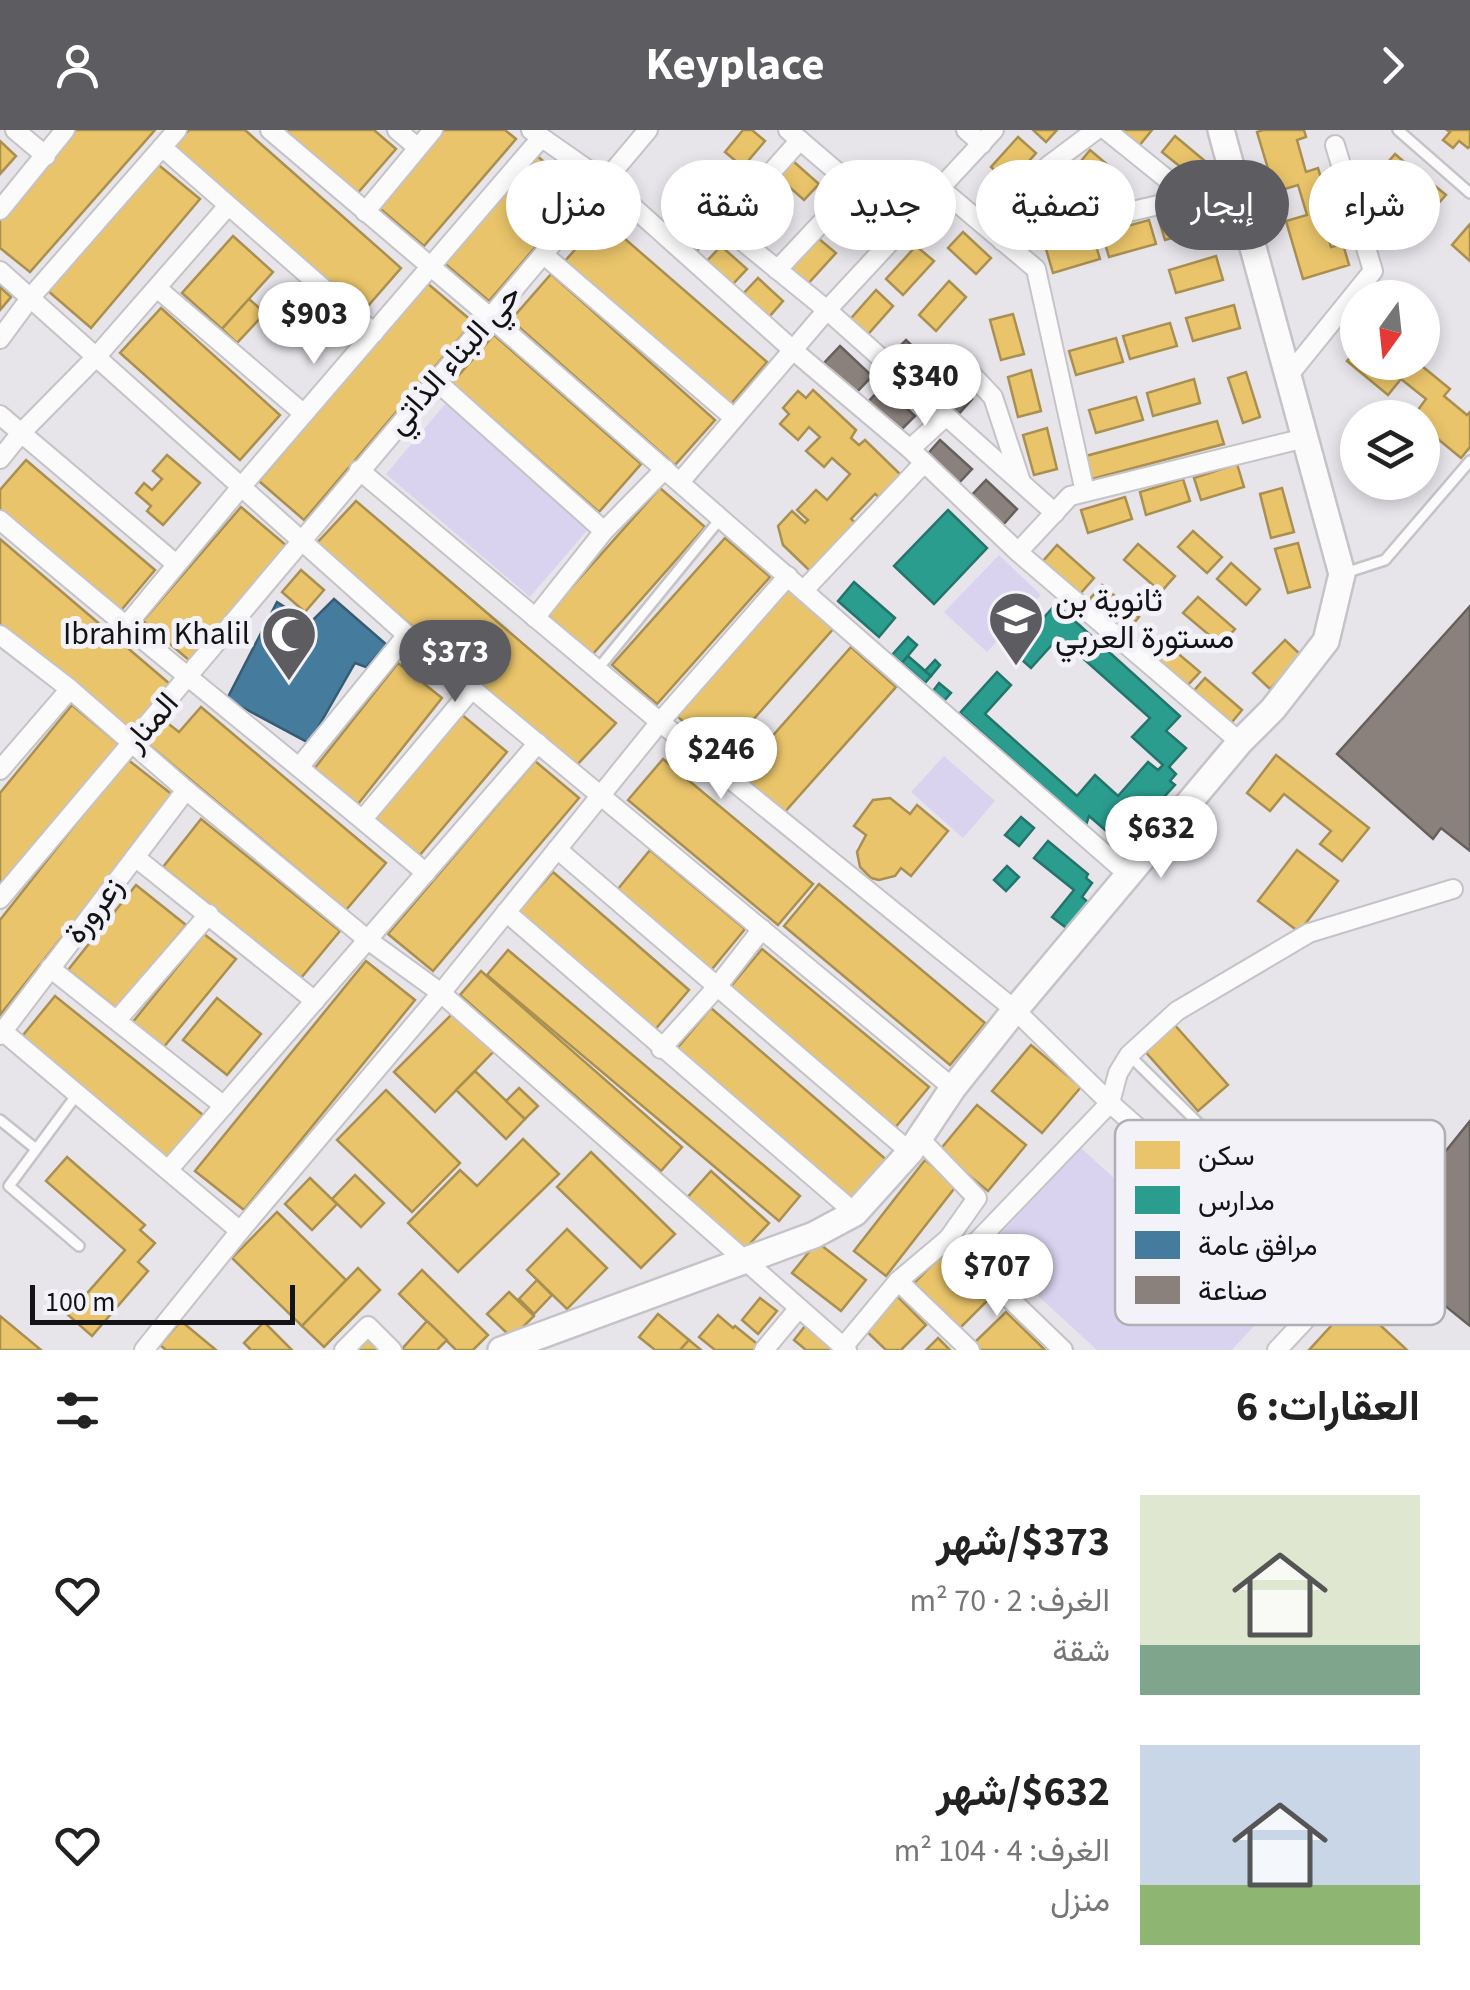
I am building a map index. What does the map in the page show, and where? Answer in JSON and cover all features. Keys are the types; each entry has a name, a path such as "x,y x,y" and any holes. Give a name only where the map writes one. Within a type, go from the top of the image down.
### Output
{"street":[{"path":"15,130 46,156"},
{"path":"0,210 65,130"},
{"path":"0,339 31,297 177,130"},
{"path":"270,130 432,266 1130,876"},
{"path":"396,130 418,148"},
{"path":"365,212 433,130"},
{"name":"حي البناء الذاتي","path":"622,160 648,130"},
{"path":"956,172 988,137 966,130"},
{"path":"1056,160 1096,130"},
{"path":"1106,130 1172,184 1164,204 1135,210"},
{"path":"501,1350 814,1235 855,1213 915,1145 953,1088 1015,1010 1240,742 1273,710 1326,641 1342,574 1218,133"},
{"path":"125,627 432,266 536,134 574,160"},
{"path":"823,160 794,135 728,222 730,232 827,310 1055,513"},
{"path":"1288,376 1372,271 1336,146"},
{"path":"162,147 374,333"},
{"path":"956,202 976,218"},
{"path":"0,459 20,432 96,356 227,207"},
{"path":"641,214 917,456 1018,552 1240,742"},
{"path":"777,270 814,231"},
{"name":"حي البناء الذاتي","path":"302,544 358,470 548,250"},
{"path":"535,618 604,531 672,476 734,418 883,250"},
{"path":"1014,250 1036,269 1085,492"},
{"path":"544,255 734,418"},
{"path":"0,271 407,635 953,1088"},
{"path":"157,288 304,414"},
{"path":"958,360 993,398 1021,483"},
{"path":"435,380 604,531"},
{"path":"0,415 176,564"},
{"path":"804,590 946,416"},
{"path":"1018,552 1070,496 1305,438"},
{"path":"358,470 1015,1010 1130,1120"},
{"path":"0,520 426,873"},
{"name":"المنار","path":"0,899 302,544"},
{"path":"144,1350 441,993 600,794 788,576"},
{"path":"0,635 70,689 368,940 441,993 846,1348 898,1280 948,1238 978,1198 716,988 557,849"},
{"path":"300,766 407,635"},
{"path":"3,759 70,689"},
{"path":"362,819 472,689"},
{"path":"169,1170 538,743"},
{"name":"زعرورة","path":"1,1032 186,790"},
{"path":"135,857 315,1002"},
{"path":"965,1254 1110,1102 1118,1073 1129,1055 1177,1011 1310,933 1453,889"},
{"path":"506,912 855,1213"},
{"path":"118,1019 209,914"},
{"path":"662,1049 762,929"},
{"path":"50,968 224,1106"},
{"path":"1,1032 240,1231"},
{"path":"948,1238 1063,1350"},
{"path":"898,1280 970,1350"},
{"path":"764,1350 799,1308"},
{"path":"1277,1350 1300,1325"},
{"path":"344,1350 368,1326 392,1350"}],"lane":[{"path":"1398,130 1470,193"},
{"path":"1342,574 1385,560 1470,461"},
{"path":"597,670 721,518"},
{"path":"1129,1055 1195,1120"},
{"path":"78,1093 8,1186 80,1246"},
{"path":"0,1120 36,1149"}],"shaded area":[{"path":"445,404 590,527 530,597 386,474"},
{"path":"999,555 1041,595 987,652 944,612"},
{"path":"944,756 995,801 963,838 911,792"},
{"path":"1080,1147 1115,1179 1115,1325 1255,1325 1232,1350 1097,1350 987,1249"}],"building: سكن":[{"path":"73,130 155,130 30,272 0,248 0,214"},
{"path":"189,130 245,130 401,268 361,314 172,147"},
{"path":"280,130 374,130 396,149 356,195"},
{"path":"443,130 505,130 516,139 424,246 377,206"},
{"path":"743,130 752,130 765,141 749,160 735,160 725,152"},
{"path":"1033,130 1057,130 1046,142"},
{"path":"1120,130 1152,130 1139,146"},
{"path":"1304,130 1306,137 1297,140 1306,172 1309,171 1309,250 1345,250 1349,265 1303,279 1289,231 1289,220 1307,215 1298,185 1289,188 1289,160 1265,160 1257,132"},
{"path":"1447,130 1470,130 1470,146 1459,141 1453,148 1443,140 1450,132"},
{"path":"1175,136 1204,160 1172,160 1162,152"},
{"path":"1018,137 1036,153 1030,160 997,160"},
{"path":"0,141 16,156 0,174"},
{"path":"1090,150 1102,160 1082,160"},
{"path":"155,162 200,199 91,328 47,290"},
{"path":"794,162 814,180 814,189 804,200 794,191"},
{"path":"506,187 506,250 533,250 489,301 442,261"},
{"path":"1149,220 1155,244 1135,250 1135,224"},
{"path":"1470,224 1470,261 1452,245"},
{"path":"963,232 976,244 976,250 982,250 991,258 976,274 950,250 956,250 956,239"},
{"path":"233,236 273,272 222,329 182,293"},
{"path":"814,243 814,250 836,253 805,287 788,272"},
{"path":"575,250 638,250 767,362 730,405 565,261"},
{"path":"717,250 726,250 747,269 732,285 706,262"},
{"path":"912,250 921,250 934,261 903,295 886,279"},
{"path":"1046,250 1097,250 1100,259 1053,273"},
{"path":"1107,250 1134,250 1109,257"},
{"path":"1216,256 1223,280 1176,293 1169,270"},
{"path":"551,274 715,420 675,465 511,320"},
{"path":"758,278 783,301 769,317 743,294"},
{"path":"949,281 966,297 936,331 919,315"},
{"path":"427,283 473,322 304,520 259,481"},
{"path":"0,287 11,297 0,310"},
{"path":"876,290 893,306 863,340 846,324"},
{"path":"249,299 265,313 237,343 222,329"},
{"path":"1234,305 1240,328 1193,341 1186,318"},
{"path":"161,308 280,415 240,460 120,353"},
{"path":"1013,314 1024,354 1001,360 990,320"},
{"path":"1170,323 1177,346 1130,359 1123,336"},
{"path":"494,335 641,464 599,512 452,383"},
{"path":"1116,338 1123,362 1076,375 1069,351"},
{"path":"1031,370 1041,411 1018,417 1008,377"},
{"path":"1246,372 1260,417 1243,423 1228,378"},
{"path":"1194,379 1200,403 1153,416 1147,393"},
{"path":"1370,380 1400,380 1388,395"},
{"path":"1402,380 1439,380 1450,389 1444,396 1467,415 1470,412 1470,447 1461,458 1440,441 1440,400 1426,399"},
{"path":"813,390 856,430 851,438 859,445 865,440 901,475 851,519 856,523 810,571 783,545 778,526 792,511 805,523 808,520 797,510 816,490 827,500 850,474 832,458 824,467 806,451 820,437 809,427 798,440 780,424 789,414 783,408 798,391 806,398"},
{"path":"1136,397 1143,420 1096,433 1089,410"},
{"path":"1217,421 1224,444 1088,480 1082,457"},
{"path":"1047,428 1057,469 1034,475 1023,435"},
{"path":"167,455 200,483 163,525 147,511 151,506 136,493 144,483 152,490 162,479 153,471"},
{"path":"26,460 155,570 118,614 0,513 0,490"},
{"path":"1237,464 1244,487 1201,500 1194,478"},
{"path":"1183,479 1190,501 1146,515 1140,492"},
{"path":"660,488 705,527 592,655 547,615"},
{"path":"1282,488 1294,532 1271,538 1260,494"},
{"path":"1125,497 1132,519 1088,533 1081,510"},
{"path":"356,501 616,723 576,766 316,544"},
{"path":"241,507 288,547 190,661 143,621"},
{"path":"1193,531 1222,557 1207,573 1178,547"},
{"path":"725,538 770,577 657,704 612,665"},
{"path":"0,539 171,685 129,734 0,624"},
{"path":"1298,543 1310,587 1288,593 1275,549"},
{"path":"1138,544 1175,576 1161,592 1124,560"},
{"path":"1057,545 1094,578 1080,594 1043,561"},
{"path":"1231,563 1260,589 1246,605 1217,579"},
{"path":"301,570 324,590 305,612 282,592"},
{"path":"1102,585 1139,617 1125,634 1088,601"},
{"path":"789,589 834,628 721,756 677,716"},
{"path":"1198,597 1235,629 1221,645 1183,613"},
{"path":"1162,640 1200,672 1185,688 1148,656"},
{"path":"1285,640 1302,656 1270,689 1253,673"},
{"path":"851,647 896,687 783,814 738,775"},
{"path":"398,663 442,698 358,804 314,769"},
{"path":"1205,678 1242,710 1228,727 1191,694"},
{"path":"72,705 120,745 0,890 0,793"},
{"path":"201,707 386,863 346,910 142,739 161,718 179,732"},
{"path":"461,714 507,752 419,856 373,817"},
{"path":"1276,755 1369,828 1342,861 1320,844 1331,831 1284,794 1270,811 1247,793"},
{"path":"127,759 174,796 0,1015 0,920"},
{"path":"663,759 813,884 778,925 628,800"},
{"path":"535,761 579,798 433,971 388,934"},
{"path":"890,798 910,814 917,805 948,831 911,876 901,868 895,876 879,880 860,867 857,852 866,835 854,826 873,800"},
{"path":"201,819 340,931 301,978 163,867"},
{"path":"650,850 745,929 708,974 613,895"},
{"path":"1297,850 1338,881 1299,932 1258,901"},
{"path":"553,872 689,990 653,1032 516,914"},
{"path":"819,884 985,1023 950,1065 784,926"},
{"path":"136,885 186,925 117,1009 68,970"},
{"path":"204,934 236,959 163,1048 132,1023"},
{"path":"762,949 929,1087 894,1129 727,991"},
{"path":"508,950 800,1196 779,1221 487,975"},
{"path":"366,961 415,1000 244,1210 195,1171"},
{"path":"481,971 682,1147 661,1171 460,995"},
{"path":"55,996 203,1115 167,1159 19,1040"},
{"path":"217,998 261,1034 227,1075 183,1040"},
{"path":"711,1008 890,1163 855,1205 674,1052"},
{"path":"455,1011 495,1050 435,1112 394,1072"},
{"path":"1173,1023 1228,1085 1198,1111 1143,1049"},
{"path":"1031,1045 1081,1087 1042,1133 992,1091"},
{"path":"475,1071 525,1119 506,1139 456,1090"},
{"path":"519,1088 538,1106 525,1119 506,1101"},
{"path":"386,1090 460,1163 412,1212 337,1140"},
{"path":"977,1105 1026,1145 988,1191 939,1151"},
{"path":"523,1139 559,1174 458,1272 408,1223 460,1170 477,1186"},
{"path":"591,1152 675,1234 641,1268 557,1187"},
{"path":"67,1157 145,1225 140,1230 155,1243 138,1262 148,1271 92,1336 68,1315 125,1250 46,1181"},
{"path":"925,1160 957,1185 886,1276 854,1251"},
{"path":"711,1171 769,1223 743,1251 685,1200"},
{"path":"355,1175 384,1203 361,1227 332,1199"},
{"path":"310,1178 337,1204 312,1230 285,1204"},
{"path":"277,1212 346,1280 302,1326 232,1258"},
{"path":"567,1229 607,1268 567,1309 527,1270"},
{"path":"817,1242 866,1280 841,1311 792,1273"},
{"path":"943,1254 989,1299 960,1328 914,1283"},
{"path":"358,1268 380,1290 324,1347 302,1326"},
{"path":"422,1270 488,1335 473,1350 456,1350 399,1294"},
{"path":"537,1280 552,1295 534,1314 519,1299"},
{"path":"509,1292 534,1316 512,1338 487,1314"},
{"path":"894,1293 926,1325 901,1350 886,1350 861,1326"},
{"path":"760,1298 777,1311 758,1334 742,1320"},
{"path":"1006,1312 1045,1350 981,1350 974,1343"},
{"path":"658,1314 689,1340 680,1350 655,1350 639,1337"},
{"path":"718,1315 761,1347 759,1350 715,1350 699,1337"},
{"path":"0,1316 41,1350 0,1350"},
{"path":"181,1321 216,1350 166,1350 160,1345"},
{"path":"427,1321 447,1340 437,1350 401,1350"},
{"path":"809,1321 845,1350 806,1350 794,1340"},
{"path":"264,1322 292,1350 251,1350 244,1343"},
{"path":"1332,1325 1380,1325 1407,1350 1309,1350"},
{"path":"364,1337 381,1350 353,1350"},
{"path":"938,1338 950,1350 926,1350"},
{"path":"689,1340 701,1350 680,1350"}],"building: مدارس":[{"path":"948,510 987,548 934,604 894,566"},
{"path":"854,582 895,618 879,637 838,601"},
{"path":"1056,604 1180,716 1166,731 1186,748 1169,767 1176,774 1170,781 1175,785 1165,796 1168,798 1143,820 1138,817 1132,824 1126,819 1111,835 1089,816 1086,825 960,713 997,672 1011,685 985,714 1077,796 1095,775 1118,796 1148,762 1158,770 1163,765 1132,737 1150,718 1059,637 1031,668 1013,652"},
{"path":"908,637 917,645 902,663 892,655"},
{"path":"908,656 931,676 925,683 902,663"},
{"path":"935,660 940,665 931,676 925,671"},
{"path":"939,683 951,693 944,701 933,691"},
{"path":"1021,817 1034,828 1019,846 1005,835"},
{"path":"1048,841 1088,874 1086,878 1092,883 1082,897 1090,904 1069,930 1052,917 1074,890 1034,858"},
{"path":"1007,866 1019,877 1006,891 994,880"}],"building: مرافق عامة":[{"name":"Ibrahim Khalil","path":"334,599 387,645 366,667 355,663 309,743 227,699 277,602 310,623"}],"building: صناعة":[{"path":"906,340 933,366 918,382 890,356"},
{"path":"840,346 872,376 856,393 824,363"},
{"path":"944,373 972,399 957,416 929,390"},
{"path":"883,386 915,416 899,432 867,403"},
{"path":"940,440 972,469 956,486 925,457"},
{"path":"986,480 1017,509 1002,526 970,497"},
{"path":"1470,606 1470,851 1441,828 1433,839 1337,754"},
{"path":"1470,1121 1470,1326 1445,1306 1445,1152"}],"place":[{"name":"ثانوية بن مستورة العربي","path":"1016,668"},
{"name":"Ibrahim Khalil","path":"289,683"}]}
